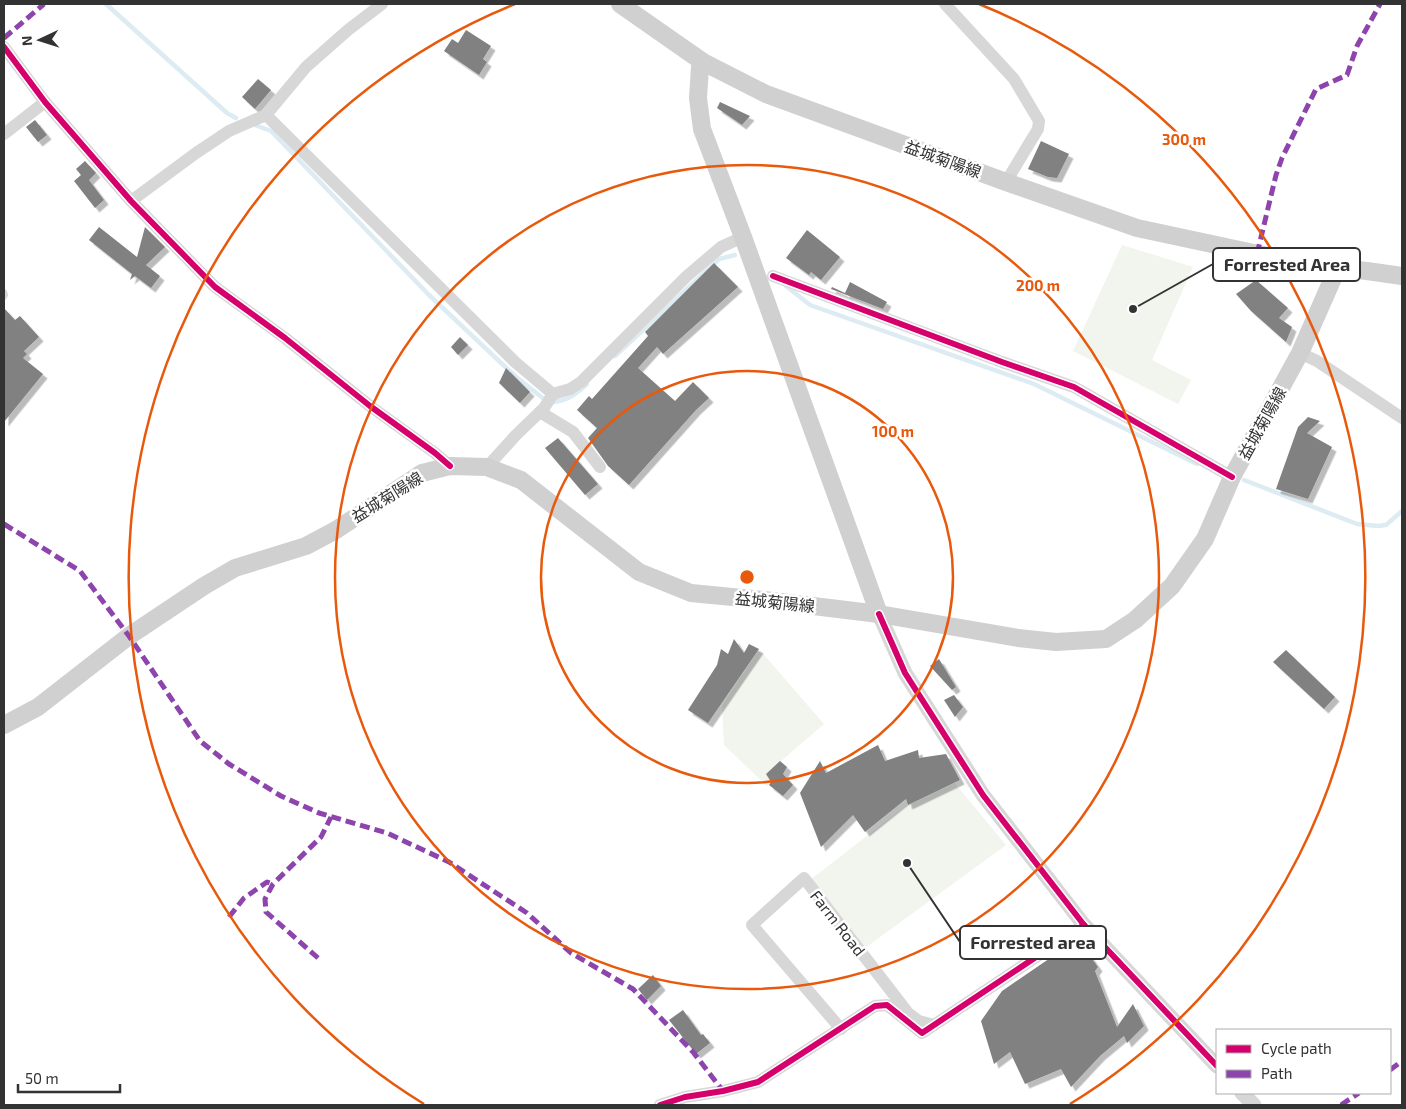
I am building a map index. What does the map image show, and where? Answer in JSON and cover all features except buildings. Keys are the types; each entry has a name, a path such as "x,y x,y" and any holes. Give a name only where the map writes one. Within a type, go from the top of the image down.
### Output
{"main road":[{"name":"益城菊陽線","path":"620,4 703,62 766,94 1137,228 1310,265 1402,276"},
{"path":"703,62 700,67 698,98 702,129 879,614"},
{"name":"益城菊陽線","path":"4,726 38,707 129,636 204,586 235,568 306,546 336,530 422,473 450,466 487,467 521,480 639,572 691,593 879,614 1018,638 1056,642 1106,638 1134,620 1172,586 1205,539 1232,477 1300,353 1337,269"}],"street":[{"path":"131,201 196,153 230,131 266,115 306,67 348,30 382,4"},
{"path":"945,4 1014,79 1039,121 1038,129 1006,182"},
{"path":"4,47 45,102 131,201 214,287 285,338 370,406 450,466"},
{"path":"4,134 45,102"},
{"path":"266,115 515,362 553,394"},
{"path":"487,467 540,412 553,394 570,389 581,382 687,276 721,247 743,237"},
{"path":"774,276 1002,362 1074,387 1232,477"},
{"path":"1300,353 1317,361 1402,418"},
{"path":"540,412 573,432 600,467"},
{"path":"879,614 905,672 983,795 1084,924 1216,1065"},
{"name":"Farm Road","path":"841,1029 752,925 804,878 908,1013 919,1021 934,1025"},
{"path":"660,1105 685,1097 723,1091 758,1082 875,1006 887,1005 922,1033 1084,924"},
{"path":"1243,1094 1254,1105"}],"lane":[{"path":"4,292 6,295 4,296"}],"shaded area":[{"path":"1122,245 1193,267 1152,360 1191,380 1178,404 1073,351"},
{"path":"759,649 824,724 766,774 771,782 767,786 724,745 722,706"},
{"path":"947,774 1006,845 865,948 810,880"}],"waterway":[{"path":"106,4 227,113 236,118"},
{"path":"255,125 271,131 428,294 515,376 544,399"},
{"path":"615,356 719,259 735,255"},
{"path":"786,286 810,305 1034,384 1197,464"},
{"path":"554,402 572,396 587,384"},
{"path":"1244,480 1357,524 1386,525 1402,511"}],"marked path":[{"path":"4,38 44,4"},
{"path":"1257,254 1276,175 1282,158 1316,89 1347,75 1357,46 1380,4"},
{"path":"4,524 80,571 129,636 200,741 229,764 281,796 319,813 387,833 449,862 527,913 571,953 633,989 693,1052 723,1091"},
{"path":"318,958 266,912 265,899 273,884 321,837 331,817"},
{"path":"229,917 244,898 267,882 273,884"},
{"path":"1391,1069 1402,1061"},
{"path":"1341,1105 1358,1094"}],"cycle path":[{"path":"4,47 45,102 131,201 215,287 285,338 370,406 450,466"},
{"path":"773,276 1074,387 1232,477"},
{"path":"879,614 905,673 983,795 1084,925 1216,1065"},
{"path":"660,1105 685,1097 723,1091 758,1082 875,1006 887,1005 922,1033 1084,925"}],"place":[{"name":"Forrested Area","path":"1133,309"},
{"name":"Forrested area","path":"907,863"}]}
